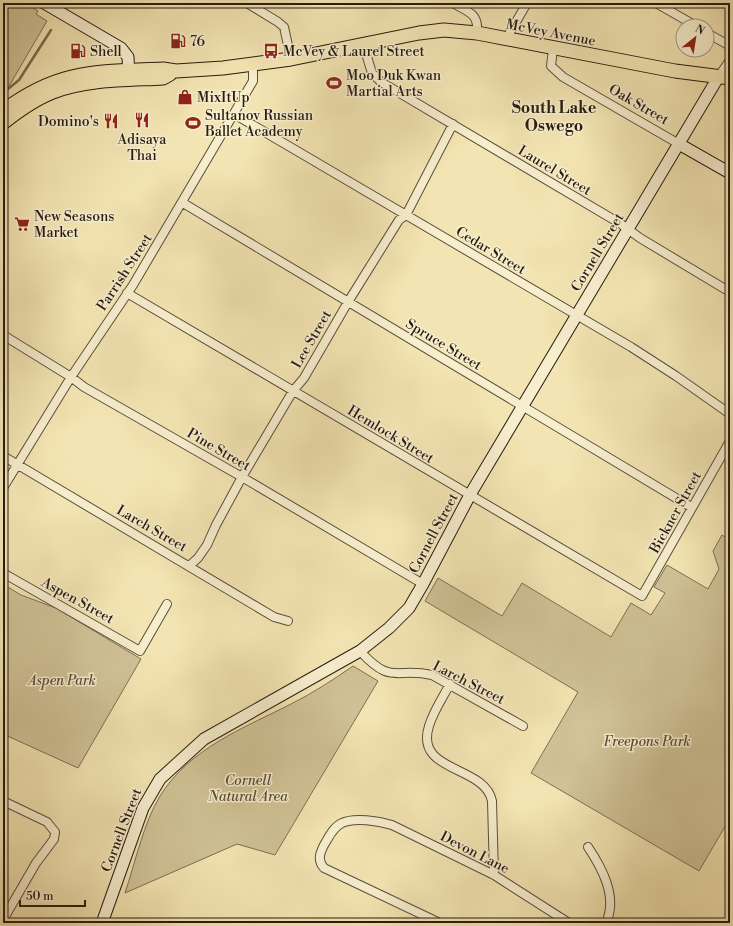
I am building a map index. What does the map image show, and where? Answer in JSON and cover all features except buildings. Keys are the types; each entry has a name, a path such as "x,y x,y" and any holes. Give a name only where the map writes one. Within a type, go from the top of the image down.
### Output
{"main road":[{"name":"McVey Avenue","path":"3,122 35,101 52,92 85,83 163,69 176,71 253,65 444,30 477,33 553,49 675,71 724,77"},
{"name":"McVey Avenue","path":"3,111 28,93 61,78 94,72 129,75"}],"street":[{"path":"44,3 58,6 121,48 128,57 129,75"},
{"path":"247,3 284,27 291,59"},
{"path":"453,3 475,16 478,22 477,33"},
{"path":"506,39 527,3"},
{"path":"656,3 682,18"},
{"path":"715,38 730,46"},
{"name":"Laurel Street","path":"363,44 370,68 376,78 629,229 730,292"},
{"name":"Oak Street","path":"553,49 551,64 556,72 730,173"},
{"path":"724,77 730,60"},
{"name":"Parrish Street","path":"3,488 71,377 183,203 253,81 253,65"},
{"name":"Cornell Street","path":"102,923 143,808 160,779 204,739 360,651 389,628 409,608 424,584 471,493 522,406 679,144 724,77"},
{"name":"Cedar Street","path":"234,114 576,315 676,376 730,414"},
{"name":"Lee Street","path":"189,566 198,558 206,545 242,477 293,390 304,378 348,302 399,220 406,215 454,124"},
{"name":"Spruce Street","path":"183,203 692,507"},
{"name":"Hemlock Street","path":"127,292 424,469 471,493 642,596"},
{"name":"Pine Street","path":"3,335 71,377 84,387 242,477 424,584"},
{"name":"Bickner Street","path":"642,596 730,441"},
{"name":"Larch Street","path":"3,456 274,617 288,621"},
{"name":"Aspen Street","path":"3,573 140,651 167,604"},
{"name":"Larch Street","path":"360,651 374,666 391,674 421,672 432,675 523,726"},
{"path":"450,684 429,724 427,734 428,743 432,752 439,760 480,782 489,792 492,801 494,875"},
{"path":"3,801 47,822 55,832 54,839 36,863 3,920"},
{"name":"Devon Lane","path":"440,923 330,872 321,864 320,852 336,828 342,823 362,821 377,821 392,825 494,875 569,923"},
{"path":"588,847 603,872 608,887 611,900 606,923"}],"green space":[{"path":"3,3 25,3 38,11 36,14 47,21 5,93 3,92"},
{"name":"Freepons Park","path":"722,535 730,540 730,818 699,871 531,773 578,692 425,601 438,578 502,616 522,583 611,637 631,603 651,615 665,593 654,587 667,565 708,589 719,569 713,551"},
{"name":"Aspen Park","path":"3,584 21,595 56,608 141,659 78,768 3,734"},
{"name":"Cornell Natural Area","path":"353,666 378,681 275,855 237,844 125,893 149,818 154,806 172,779 202,752 219,741 291,704"}],"waterway":[{"path":"3,93 19,80 51,30"}],"place":[{"name":"76","path":"178,41"},
{"name":"Shell","path":"78,51"},
{"name":"McVey & Laurel Street","path":"271,51"},
{"name":"Moo Duk Kwan Martial Arts","path":"334,83"},
{"name":"MixItUp","path":"185,97"},
{"name":"Adisaya Thai","path":"142,120"},
{"name":"Domino's","path":"111,121"},
{"name":"Sultanov Russian Ballet Academy","path":"193,123"},
{"name":"New Seasons Market","path":"22,224"}],"district":[{"name":"South Lake Oswego","path":"554,116"}]}
